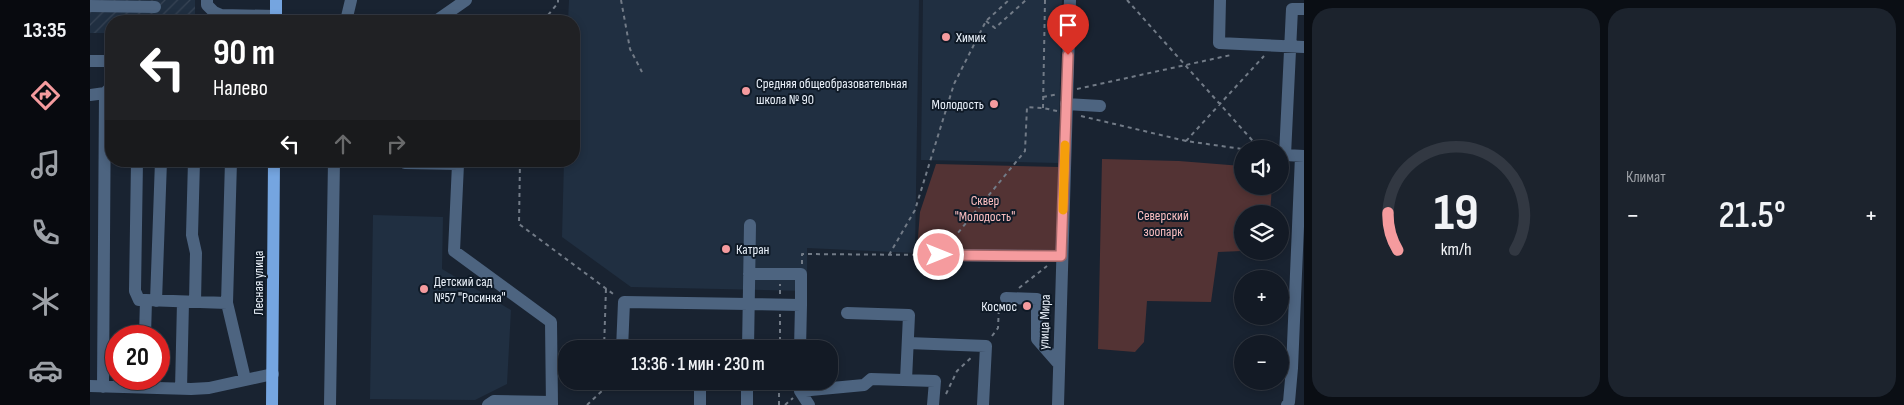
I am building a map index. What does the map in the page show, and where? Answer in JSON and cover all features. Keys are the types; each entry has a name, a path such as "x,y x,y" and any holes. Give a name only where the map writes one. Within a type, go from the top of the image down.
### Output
{"main road":[{"path":"276,0 276,15"},
{"name":"Лесная улица","path":"272,405 274,167"}],"street":[{"path":"207,0 207,5 214,12 221,15"},
{"path":"347,15 351,0"},
{"path":"445,15 466,0"},
{"name":"улица Мира","path":"1058,405 1070,0"},
{"path":"1220,0 1219,43 1304,47"},
{"path":"90,6 155,7"},
{"path":"1289,404 1298,368 1302,156 1285,155 1292,9 1304,9"},
{"path":"90,61 105,61"},
{"path":"90,95 105,91"},
{"path":"1066,103 1100,106"},
{"path":"96,387 105,164"},
{"path":"137,167 135,291 139,300 228,303"},
{"path":"147,325 151,300 161,167"},
{"path":"181,389 189,302 196,253 192,235 194,167"},
{"path":"231,167 228,303 245,379"},
{"path":"330,405 334,167"},
{"path":"458,167 454,251 551,322 552,403 494,401 488,405"},
{"path":"748,340 750,225"},
{"path":"939,255 1061,256"},
{"path":"749,274 801,274 800,340"},
{"path":"1006,298 1037,299 1037,339 1058,364"},
{"path":"622,340 624,302 801,305"},
{"path":"847,313 910,315 906,380"},
{"path":"908,343 986,346 983,405"},
{"path":"170,387 181,389 209,388 273,374"},
{"path":"838,385 864,385 871,379 934,381 933,405"},
{"path":"700,390 700,405"},
{"path":"747,405 748,390"},
{"path":"802,390 809,405"}],"path":[{"path":"548,15 558,3 558,0"},
{"path":"621,0 630,49 642,72"},
{"path":"889,255 915,210 954,84 986,21 1009,0"},
{"path":"986,21 995,28 1026,0"},
{"path":"1042,108 1045,0"},
{"path":"1128,0 1252,140"},
{"path":"1186,141 1273,46"},
{"path":"801,274 802,254 939,255 1025,151 1027,108 1042,108 1066,103 1186,65 1234,54"},
{"path":"1043,97 1186,141 1234,148"},
{"path":"520,167 519,224 624,302"},
{"path":"944,396 957,371 986,346 998,328 1000,299 1006,298 1061,256"},
{"path":"604,340 606,288"},
{"path":"587,405 603,390"},
{"path":"779,390 779,405"}],"shaded area":[{"path":"90,0 195,0 195,15 105,15 105,33 90,33"},
{"name":"Средняя общеобразовательная школа № 90","path":"569,0 919,0 915,253 807,248 807,291 631,287 562,237 564,167 580,167 580,15 568,15"},
{"path":"923,0 1062,0 1058,163 921,160"},
{"name":"Детский сад №57 \"Росинка\"","path":"373,215 443,217 442,269 511,310 507,384 475,400 370,399"}],"green space":[{"name":"Северский зоопарк","path":"1102,159 1179,161 1234,165 1234,195 1271,195 1271,205 1234,205 1234,251 1218,252 1211,302 1147,301 1144,342 1135,352 1098,349"},
{"name":"Сквер \"Молодость\"","path":"936,164 1059,167 1055,250 917,250 920,212"}],"slow traffic":[{"path":"1063,210 1065,145"}],"place":[{"name":"Химик","path":"946,37"},
{"name":"Средняя общеобразовательная школа № 90","path":"746,91"},
{"name":"Молодость","path":"994,104"},
{"name":"Катран","path":"726,249"},
{"name":"Детский сад №57 \"Росинка\"","path":"424,289"},
{"name":"Космос","path":"1027,306"}],"route":[{"path":"939,255 1061,256 1068,55"}]}
